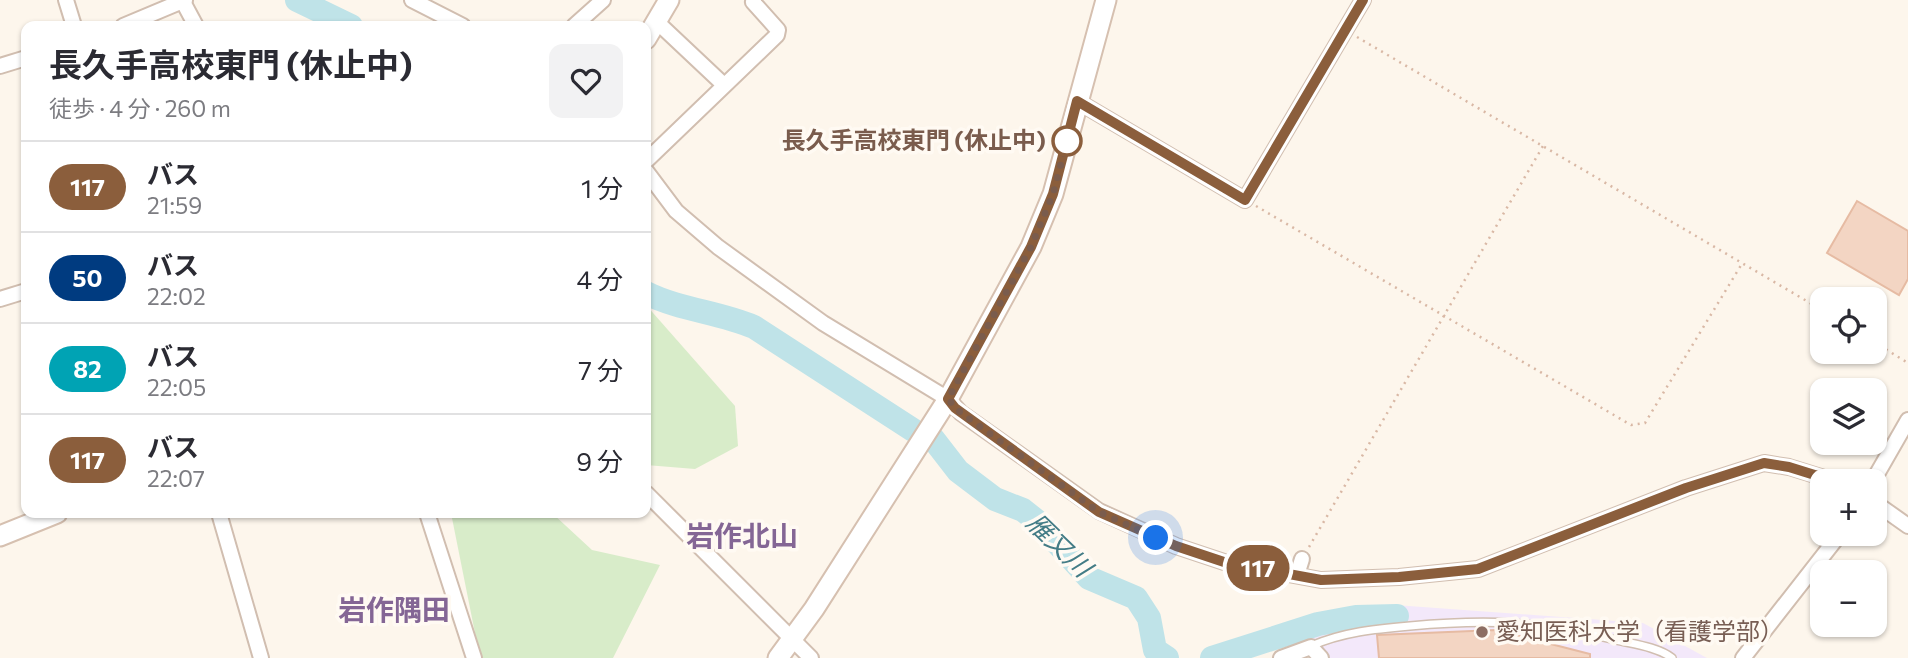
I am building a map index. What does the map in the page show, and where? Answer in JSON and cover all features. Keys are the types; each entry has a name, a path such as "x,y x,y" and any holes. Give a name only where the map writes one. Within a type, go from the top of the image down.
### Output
{"street":[{"path":"66,0 72,21"},
{"path":"135,21 183,0 194,21"},
{"path":"412,0 453,21"},
{"path":"580,21 603,0"},
{"path":"651,30 669,0"},
{"path":"651,157 777,36 778,30 752,2 754,0"},
{"path":"778,658 948,399 1031,247 1053,194 1106,0"},
{"path":"1077,101 1245,200 1363,0"},
{"path":"656,21 724,85"},
{"path":"0,66 21,60"},
{"path":"651,178 676,211 718,247 823,323 948,399 961,413 1099,512 1224,562 1321,580 1478,569 1686,488 1764,463 1810,474"},
{"path":"0,299 21,293"},
{"path":"1880,469 1908,420"},
{"path":"651,498 811,658"},
{"path":"1887,511 1908,526"},
{"path":"0,536 45,518"},
{"path":"220,518 261,658"},
{"path":"429,518 474,658"},
{"path":"1743,658 1831,546"},
{"path":"1297,575 1302,559"},
{"path":"1282,658 1311,647 1321,658"}],"lane":[{"path":"1311,647 1334,636 1366,630 1474,621 1523,622 1605,638 1672,658"}],"path":[{"path":"1346,30 1810,303"},
{"path":"1302,559 1443,313 1543,146"},
{"path":"1245,200 1631,425 1638,426 1645,423 1743,262"},
{"path":"1887,350 1908,363"}],"shaded area":[{"name":"愛知医科大学（看護学部）","path":"1395,605 1643,623 1707,658 1326,658 1291,623"}],"green space":[{"path":"651,311 735,406 738,446 695,469 651,465"},
{"path":"452,518 557,518 592,550 660,565 613,658 480,658"}],"building":[{"path":"1857,201 1908,231 1908,279 1899,295 1827,253"},
{"path":"1496,630 1590,654 1590,658 1379,658 1377,635"}],"waterway":[{"name":"雁又川","path":"297,0 341,21"},
{"name":"雁又川","path":"651,295 754,327 913,430"},
{"name":"雁又川","path":"934,440 958,471 995,499 1023,510 1038,522 1089,578 1136,598 1149,618 1155,650 1167,658"},
{"name":"雁又川","path":"1212,658 1318,624 1356,617 1397,616"}],"bus line":[{"name":"117","path":"1363,0 1245,200 1077,101 1053,194 1031,247 948,399 955,408 1099,512 1176,546 1224,562 1321,580 1399,577 1478,569 1618,517 1686,488 1764,463 1810,474"}],"place":[{"name":"長久手高校東門 (休止中)","path":"1067,141"},
{"name":"愛知医科大学（看護学部）","path":"1482,632"}],"district":[{"name":"岩作北山","path":"742,536"},
{"name":"岩作隅田","path":"394,610"}],"route":[{"path":"1067,141 1053,194 1031,247 948,399 961,413 1099,512 1156,538"}]}
